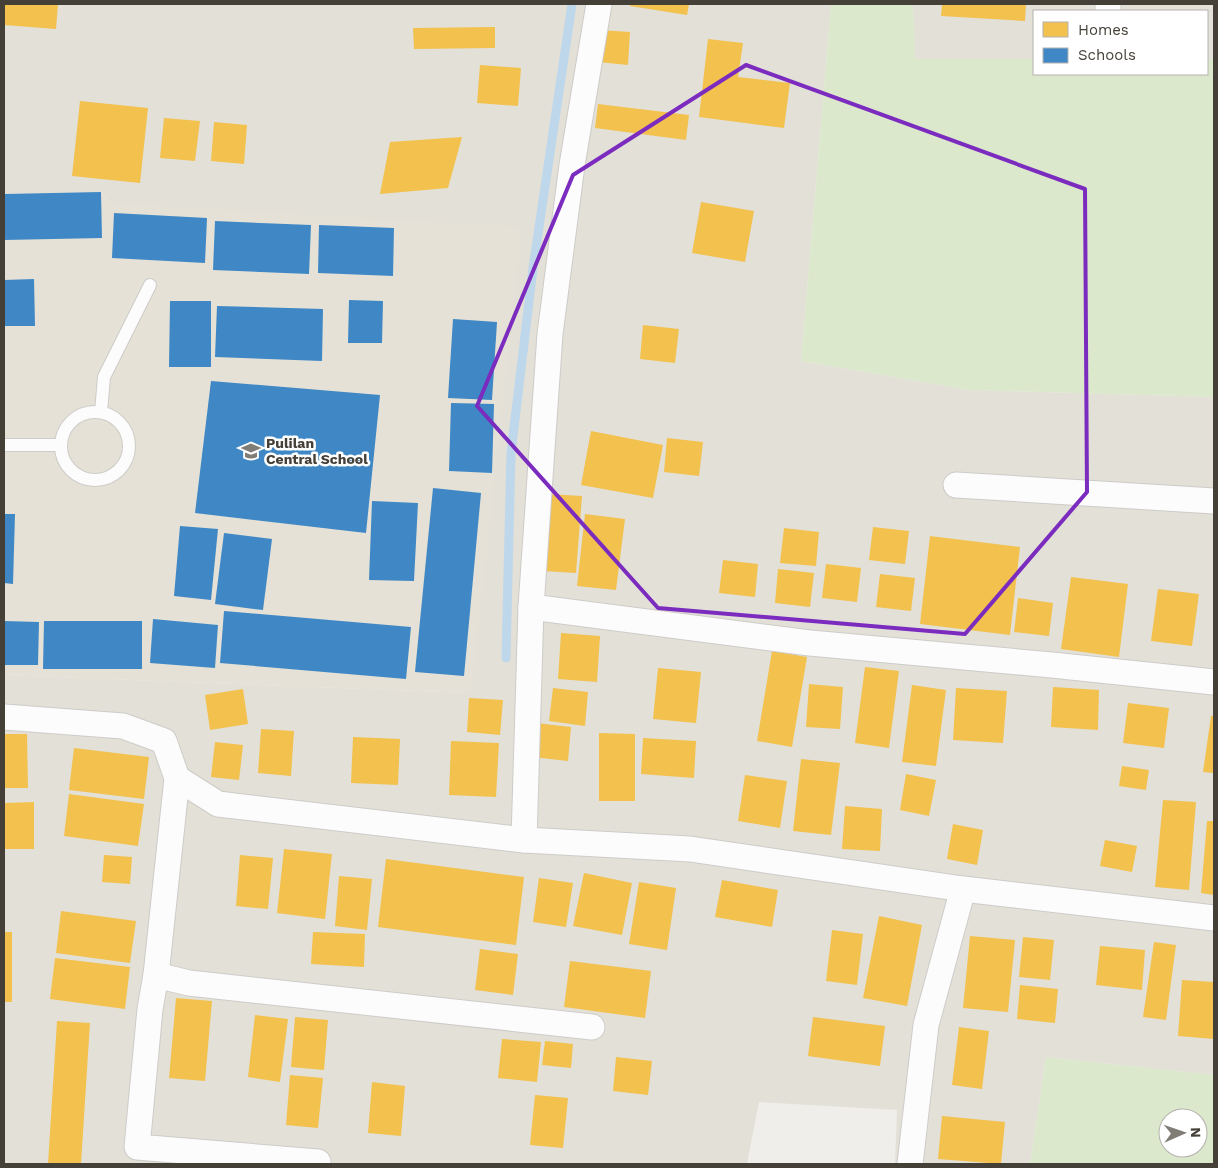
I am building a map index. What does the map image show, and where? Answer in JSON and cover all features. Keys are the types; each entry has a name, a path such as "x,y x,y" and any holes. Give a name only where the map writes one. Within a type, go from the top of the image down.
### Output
{"street":[{"path":"524,840 531,608 550,334 572,165 599,4"},
{"path":"956,485 1214,501"},
{"path":"531,608 810,643 1214,682"},
{"path":"4,717 123,726 164,741 176,778 156,975 150,1009 137,1147 318,1162 318,1164"},
{"path":"176,778 218,804 524,840 690,849 963,889 1214,918"},
{"path":"910,1164 926,1026 963,889"},
{"path":"156,975 189,983 592,1026"}],"lane":[{"path":"101,412 104,377 150,285"},
{"path":"101,412 112,416 126,430 129,440 129,453 124,465 115,475 103,480 90,480 78,476 68,467 62,457 61,445 64,433 70,423 80,415 101,412"},
{"path":"4,445 61,445"}],"highlighted area":[{"path":"746,65 1085,189 1087,492 965,634 658,608 477,406 573,175"}],"shaded area":[{"path":"4,4 831,4 801,361 970,390 1214,397 1214,1075 1046,1057 1030,1164 895,1164 897,1110 759,1102 747,1164 4,1164 4,675 471,693 101,192 4,194"},
{"path":"913,4 1214,4 1214,59 1208,59 1208,10 1033,10 1033,59 914,59"},
{"name":"Pulilan Central School","path":"101,192 109,203 522,227 471,693 4,675 4,194"}],"green space":[{"path":"831,4 913,4 915,59 1033,59 1033,75 1208,75 1208,59 1214,59 1214,397 970,390 801,361"},
{"path":"1046,1057 1214,1075 1214,1164 1030,1164"}],"building: Homes":[{"path":"4,4 58,4 56,29 4,25"},
{"path":"630,4 689,4 687,15 630,6"},
{"path":"942,4 1026,4 1025,21 941,16"},
{"path":"495,27 495,48 414,49 413,28"},
{"path":"600,30 630,32 628,65 598,62"},
{"path":"708,39 743,43 738,77 790,83 784,128 699,117"},
{"path":"480,65 521,68 518,106 477,103"},
{"path":"80,101 148,108 140,183 72,176"},
{"path":"598,104 689,115 686,140 595,128"},
{"path":"164,118 200,121 195,161 160,158"},
{"path":"214,122 247,125 244,164 211,161"},
{"path":"462,137 448,188 380,194 390,142"},
{"path":"701,202 754,211 745,262 692,253"},
{"path":"643,325 679,329 675,363 640,359"},
{"path":"591,431 663,445 653,498 581,485"},
{"path":"667,438 703,442 699,476 664,472"},
{"path":"549,494 582,496 576,573 543,571"},
{"path":"585,514 625,519 616,590 577,586"},
{"path":"873,527 909,531 905,564 869,560"},
{"path":"784,528 819,532 816,566 780,563"},
{"path":"930,536 1020,547 1010,635 920,624"},
{"path":"723,560 758,564 755,597 719,593"},
{"path":"826,564 861,568 857,602 822,598"},
{"path":"778,569 814,573 810,607 775,603"},
{"path":"880,574 915,578 911,611 876,607"},
{"path":"1071,577 1128,584 1119,657 1061,649"},
{"path":"1158,589 1199,594 1192,646 1151,641"},
{"path":"1018,598 1053,603 1049,636 1014,632"},
{"path":"561,633 600,636 597,682 558,679"},
{"path":"772,651 807,657 792,747 757,741"},
{"path":"865,667 899,671 889,748 855,743"},
{"path":"658,668 701,672 696,723 653,719"},
{"path":"809,684 843,687 840,729 806,727"},
{"path":"912,685 946,690 936,766 902,762"},
{"path":"1053,687 1099,690 1098,730 1051,727"},
{"path":"553,688 588,692 585,726 549,721"},
{"path":"956,688 1007,691 1003,743 953,740"},
{"path":"243,689 248,724 210,730 205,695"},
{"path":"469,698 503,700 500,735 467,732"},
{"path":"1128,703 1169,708 1164,748 1123,743"},
{"path":"1211,716 1214,716 1214,773 1203,772"},
{"path":"536,723 571,727 568,761 532,757"},
{"path":"261,729 294,731 291,776 258,773"},
{"path":"599,733 635,734 635,801 599,801"},
{"path":"4,734 27,734 28,788 4,788"},
{"path":"353,737 400,739 398,785 351,783"},
{"path":"643,738 696,741 694,778 641,774"},
{"path":"451,741 499,743 496,797 449,795"},
{"path":"215,742 243,745 239,780 211,777"},
{"path":"74,748 149,757 144,799 69,790"},
{"path":"801,759 840,763 831,835 793,831"},
{"path":"1122,766 1149,770 1146,790 1119,786"},
{"path":"906,774 936,780 929,816 900,810"},
{"path":"745,775 787,781 780,828 738,821"},
{"path":"69,794 144,804 138,846 64,836"},
{"path":"1163,800 1196,802 1189,890 1155,887"},
{"path":"34,802 34,849 4,849 4,803"},
{"path":"845,806 882,809 880,851 842,849"},
{"path":"1207,821 1214,821 1214,895 1201,893"},
{"path":"953,824 983,830 977,865 947,859"},
{"path":"1105,840 1137,846 1132,872 1100,866"},
{"path":"284,849 332,854 325,919 277,913"},
{"path":"104,855 132,857 130,884 102,882"},
{"path":"240,855 273,858 268,909 236,906"},
{"path":"386,859 524,877 516,945 378,927"},
{"path":"584,873 632,883 622,935 573,926"},
{"path":"339,876 372,879 367,930 335,926"},
{"path":"539,878 573,883 566,927 533,922"},
{"path":"722,880 778,890 772,927 715,917"},
{"path":"639,882 676,888 667,950 629,944"},
{"path":"61,911 136,921 130,963 56,953"},
{"path":"879,916 922,925 907,1006 863,998"},
{"path":"832,930 863,934 857,985 826,981"},
{"path":"4,932 12,932 12,1002 4,1002"},
{"path":"313,932 365,934 364,967 311,964"},
{"path":"970,936 1015,940 1008,1012 963,1008"},
{"path":"1023,937 1054,940 1050,980 1019,977"},
{"path":"1154,942 1176,945 1166,1020 1143,1017"},
{"path":"1100,946 1145,950 1142,990 1096,985"},
{"path":"480,949 518,954 513,995 475,990"},
{"path":"55,958 130,967 125,1009 50,999"},
{"path":"570,961 651,971 645,1018 564,1007"},
{"path":"1182,980 1214,982 1214,1039 1178,1036"},
{"path":"1020,985 1058,989 1055,1023 1017,1019"},
{"path":"176,998 212,1001 205,1081 169,1078"},
{"path":"255,1015 288,1019 280,1082 248,1077"},
{"path":"295,1017 328,1020 324,1070 291,1067"},
{"path":"813,1017 885,1026 880,1066 808,1056"},
{"path":"57,1021 90,1023 81,1164 48,1164"},
{"path":"959,1027 989,1031 982,1089 952,1085"},
{"path":"502,1039 541,1042 537,1082 498,1078"},
{"path":"545,1041 573,1044 571,1068 542,1065"},
{"path":"616,1057 652,1061 648,1095 613,1091"},
{"path":"290,1075 323,1078 318,1128 286,1125"},
{"path":"372,1082 405,1086 401,1136 368,1133"},
{"path":"535,1095 568,1098 563,1148 530,1145"},
{"path":"942,1116 1005,1122 1001,1164 938,1159"}],"building: Schools":[{"path":"101,192 102,238 4,240 4,194"},
{"path":"114,213 207,218 205,263 112,258"},
{"path":"215,221 311,225 309,274 213,270"},
{"path":"319,225 394,228 393,276 318,273"},
{"path":"34,279 35,326 4,326 4,280"},
{"path":"349,300 383,301 382,343 348,343"},
{"path":"170,301 211,301 211,367 169,367"},
{"path":"217,306 323,309 322,361 215,357"},
{"path":"453,319 497,322 492,400 448,398"},
{"path":"211,381 380,395 366,533 195,513"},
{"path":"451,403 494,404 492,473 449,471"},
{"path":"433,488 481,493 464,676 415,672"},
{"path":"372,501 418,503 414,581 369,580"},
{"path":"4,514 15,514 13,584 4,583"},
{"path":"180,526 218,529 211,600 174,596"},
{"path":"224,533 272,539 263,610 215,604"},
{"path":"224,611 411,627 406,679 220,663"},
{"path":"153,619 218,625 215,668 150,663"},
{"path":"4,621 39,622 38,665 4,665"},
{"path":"44,621 142,621 142,669 43,669"}],"waterway":[{"path":"506,658 511,453 533,268 572,4"}],"place":[{"name":"Pulilan Central School","path":"251,451"}]}
